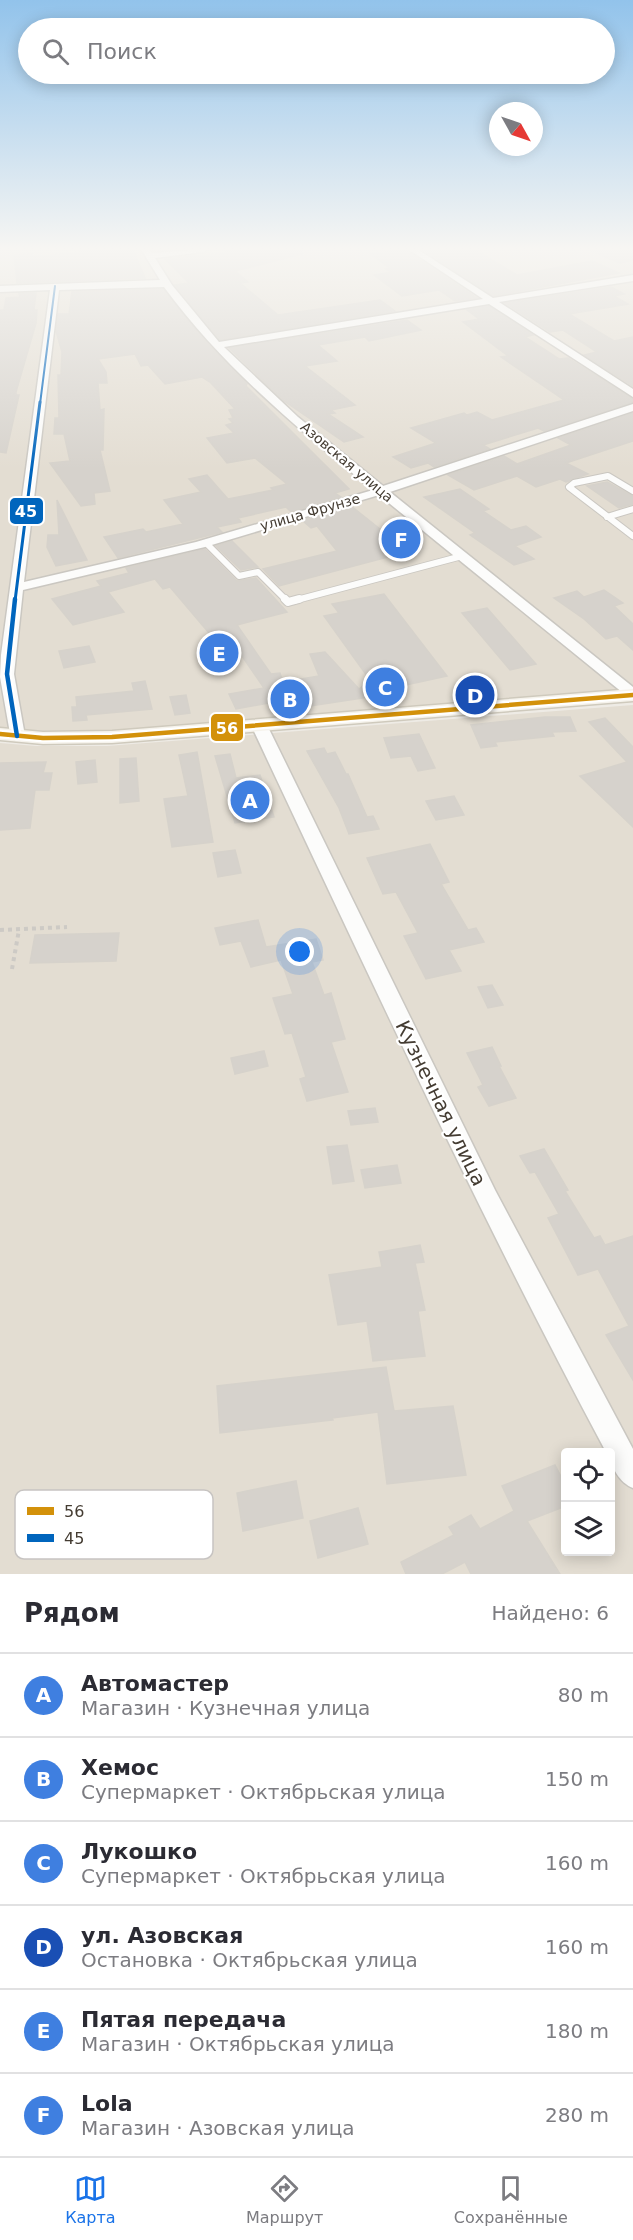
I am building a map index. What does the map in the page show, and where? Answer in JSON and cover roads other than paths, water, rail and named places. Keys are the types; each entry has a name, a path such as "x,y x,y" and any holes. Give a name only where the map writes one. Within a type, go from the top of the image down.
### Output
{"street":[{"path":"50,322 15,588 7,674 9,735 112,737 633,695"},
{"name":"Азовская улица","path":"198,322 217,345 285,411 633,695"},
{"path":"217,345 356,322"},
{"path":"522,322 633,394"},
{"name":"улица Фрунзе","path":"15,588 87,573 206,543 382,491 521,442 633,407"},
{"name":"Кузнечная улица","path":"258,725 447,1118 578,1377 633,1475"}],"lane":[{"path":"633,491 608,476 574,483 569,487 633,536"},
{"path":"607,517 633,509"},
{"path":"206,543 239,576 258,572 288,602 462,556"}],"place":[{"name":"Lola","path":"401,539"},
{"name":"Пятая передача","path":"219,653"},
{"name":"Лукошко","path":"385,687"},
{"name":"ул. Азовская","path":"475,695"},
{"name":"Хемос","path":"290,699"},
{"name":"Автомастер","path":"250,800"}]}
